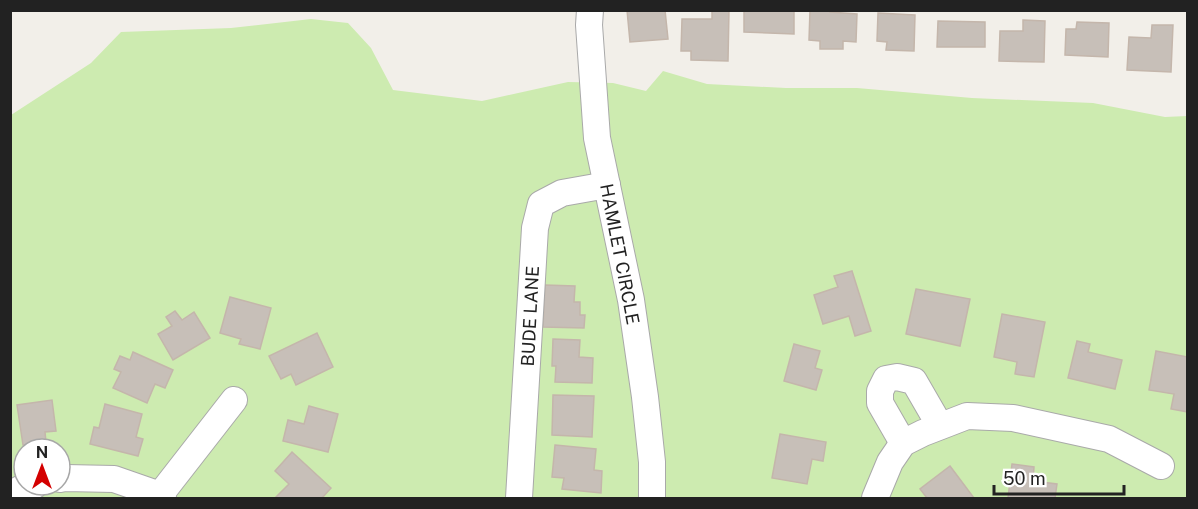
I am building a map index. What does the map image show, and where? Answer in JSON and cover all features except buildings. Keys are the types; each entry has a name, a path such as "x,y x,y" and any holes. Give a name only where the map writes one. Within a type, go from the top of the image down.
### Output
{"street":[{"name":"HAMLET CIRCLE","path":"590,10 589,26 597,138 631,300 652,462 652,498"},
{"name":"BUDE LANE","path":"519,498 535,228 541,204 562,193 607,185"},
{"path":"903,443 880,403 880,391 886,379 897,376 914,381 940,426"},
{"path":"72,478 114,479 161,497 234,400"},
{"path":"875,498 890,462 903,443 967,416 1013,418 1109,439 1161,466"}],"green space":[{"path":"311,19 348,23 371,48 393,90 482,101 568,82 613,83 646,91 663,71 707,84 786,88 857,88 972,98 1093,103 1165,117 1187,116 1187,498 11,498 11,115 91,63 121,32 231,28"}]}
